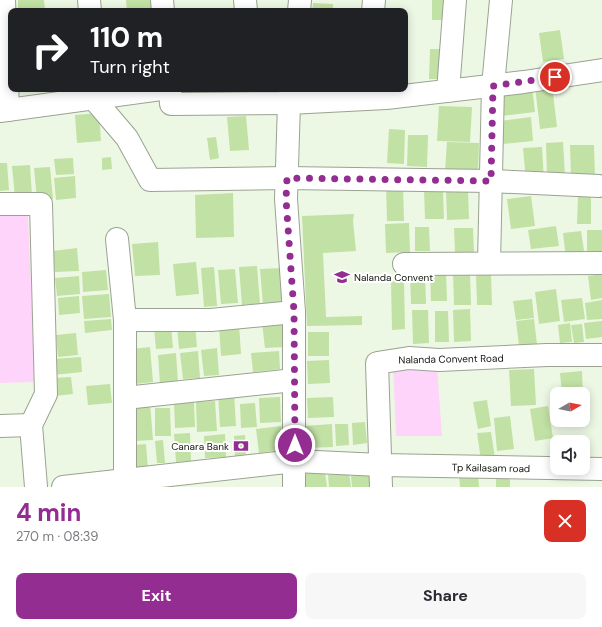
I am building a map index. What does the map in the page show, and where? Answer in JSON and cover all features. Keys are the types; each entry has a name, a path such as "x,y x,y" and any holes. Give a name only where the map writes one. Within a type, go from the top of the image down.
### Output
{"street":[{"path":"4,0 4,110 93,94 120,92"},
{"path":"448,91 455,0"},
{"path":"489,263 493,86 501,0"},
{"path":"170,92 171,104 248,96 370,94 386,98 524,82 602,70"},
{"path":"93,94 127,138 150,180 287,178 491,181 599,186"},
{"path":"290,96 286,199 294,312 294,487"},
{"path":"0,204 40,204 46,394 31,425 36,487"},
{"path":"117,239 125,320 125,480"},
{"path":"404,264 602,263"},
{"path":"125,320 211,320 294,312"},
{"name":"Nalanda Convent Road","path":"381,487 377,363 409,358 439,360 547,355 602,355"},
{"path":"125,398 294,380"},
{"path":"0,426 31,425"},
{"name":"Tp Kailasam road","path":"63,487 294,461 380,465 602,469"}],"shaded area":[{"path":"0,216 28,216 35,382 0,383"},
{"path":"393,365 437,366 442,436 396,436"}],"building":[{"path":"18,0 44,0 45,8 18,8"},
{"path":"126,0 155,0 156,8 127,8"},
{"path":"432,0 447,0 446,20 432,20"},
{"path":"313,3 333,4 333,8 312,8"},
{"path":"560,30 564,59 543,62 539,33"},
{"path":"430,49 444,49 444,79 429,79"},
{"path":"552,85 557,127 540,129 535,87"},
{"path":"532,86 535,112 501,116 498,90"},
{"path":"439,106 472,107 470,142 437,141"},
{"path":"99,113 101,141 77,143 75,115"},
{"path":"246,116 249,150 230,151 227,117"},
{"path":"531,117 533,141 503,144 500,121"},
{"path":"389,129 405,130 404,164 387,163"},
{"path":"408,135 428,135 427,167 407,166"},
{"path":"216,137 219,158 210,160 207,138"},
{"path":"447,142 479,143 478,173 445,171"},
{"path":"563,142 565,175 547,176 546,143"},
{"path":"570,145 594,145 595,176 571,176"},
{"path":"542,147 544,180 526,181 523,148"},
{"path":"111,157 112,169 102,170 102,158"},
{"path":"73,158 74,174 56,175 54,159"},
{"path":"0,163 7,163 9,190 0,191"},
{"path":"30,165 32,196 15,198 12,166"},
{"path":"50,167 53,199 37,200 34,168"},
{"path":"75,176 76,198 56,200 54,178"},
{"path":"386,185 403,185 404,221 387,221"},
{"path":"424,190 443,190 444,219 425,219"},
{"path":"468,190 469,219 447,220 446,191"},
{"path":"233,193 234,237 196,238 195,195"},
{"path":"531,196 535,226 511,229 507,199"},
{"path":"578,196 591,196 591,224 577,224"},
{"path":"354,214 353,221 356,251 323,253 326,317 362,316 362,325 307,326 302,216"},
{"path":"409,223 410,252 386,253 385,224"},
{"path":"556,226 559,246 531,249 528,230"},
{"path":"415,227 429,227 430,251 415,251"},
{"path":"454,228 473,228 474,253 455,253"},
{"path":"587,230 602,230 602,256 587,255"},
{"path":"581,231 585,257 566,259 563,233"},
{"path":"158,242 160,275 135,276 132,244"},
{"path":"77,248 79,271 55,272 53,251"},
{"path":"196,262 199,294 176,296 173,264"},
{"path":"257,266 260,304 242,305 239,267"},
{"path":"214,267 217,306 204,307 201,268"},
{"path":"281,268 284,303 263,305 260,269"},
{"path":"235,269 238,303 221,304 218,270"},
{"path":"106,270 108,290 83,292 82,272"},
{"path":"430,272 446,272 447,301 431,301"},
{"path":"470,273 471,305 454,305 453,274"},
{"path":"410,274 425,274 426,304 411,304"},
{"path":"476,274 491,274 492,305 477,305"},
{"path":"602,274 602,298 591,300 588,276"},
{"path":"79,276 80,294 57,296 55,278"},
{"path":"391,281 404,281 405,329 392,330"},
{"path":"556,289 560,321 539,324 535,292"},
{"path":"109,294 111,317 84,319 82,296"},
{"path":"79,296 80,313 59,315 58,298"},
{"path":"582,298 585,319 564,322 561,300"},
{"path":"532,299 534,318 516,320 513,301"},
{"path":"602,300 602,319 587,320 585,303"},
{"path":"470,309 471,341 454,342 453,310"},
{"path":"412,310 428,310 429,343 413,344"},
{"path":"435,311 448,311 449,342 435,342"},
{"path":"111,319 112,330 85,333 84,321"},
{"path":"534,319 537,344 519,346 516,321"},
{"path":"282,321 284,347 265,348 262,323"},
{"path":"602,321 602,337 586,339 584,323"},
{"path":"570,323 572,342 560,343 558,325"},
{"path":"195,324 197,347 179,349 177,326"},
{"path":"239,324 241,354 221,356 219,326"},
{"path":"582,324 584,342 574,343 571,325"},
{"path":"171,326 173,348 156,349 154,328"},
{"path":"308,332 329,332 329,356 308,356"},
{"path":"76,333 78,355 58,357 56,335"},
{"path":"150,347 153,382 135,384 131,349"},
{"path":"217,348 219,375 204,376 201,350"},
{"path":"198,351 200,378 183,379 180,353"},
{"path":"279,351 280,369 253,372 251,353"},
{"path":"176,353 178,383 160,384 158,355"},
{"path":"81,357 82,372 54,375 52,359"},
{"path":"329,360 330,383 308,384 307,361"},
{"path":"534,369 536,405 511,406 509,370"},
{"path":"582,371 583,387 561,387 560,373"},
{"path":"71,377 73,394 55,396 53,378"},
{"path":"110,384 112,403 88,405 86,386"},
{"path":"234,392 236,426 220,427 218,393"},
{"path":"280,397 281,422 260,423 259,398"},
{"path":"333,397 334,417 308,418 307,398"},
{"path":"487,400 491,426 478,429 473,402"},
{"path":"215,401 217,431 197,432 196,402"},
{"path":"194,402 195,427 175,428 174,403"},
{"path":"150,403 153,440 135,441 133,404"},
{"path":"255,403 257,427 241,428 240,404"},
{"path":"548,406 550,427 551,427 553,435 550,435 550,438 535,441 530,409"},
{"path":"155,408 170,408 171,436 155,436"},
{"path":"510,416 514,449 497,451 494,418"},
{"path":"365,422 367,443 353,445 352,423"},
{"path":"332,424 333,447 305,448 305,426"},
{"path":"335,424 348,424 349,445 336,446"},
{"path":"281,426 284,449 259,453 256,429"},
{"path":"491,432 495,458 481,460 477,433"},
{"path":"190,433 191,461 176,462 174,434"},
{"path":"225,434 226,457 205,458 204,436"},
{"path":"245,435 246,456 235,456 234,436"},
{"path":"163,440 165,463 157,463 155,441"},
{"path":"146,444 148,470 135,470 133,445"},
{"path":"324,465 327,487 302,487 299,468"},
{"path":"349,473 351,487 329,487 328,475"},
{"path":"370,473 372,487 352,487 351,476"},
{"path":"478,473 479,487 460,487 459,474"},
{"path":"510,475 510,487 496,487 496,476"}],"place":[{"name":"Nalanda Convent","path":"342,277"},
{"name":"Canara Bank","path":"241,446"}],"route":[{"path":"295,445 294,312 286,199 287,178 491,181 493,86 555,77"}]}
